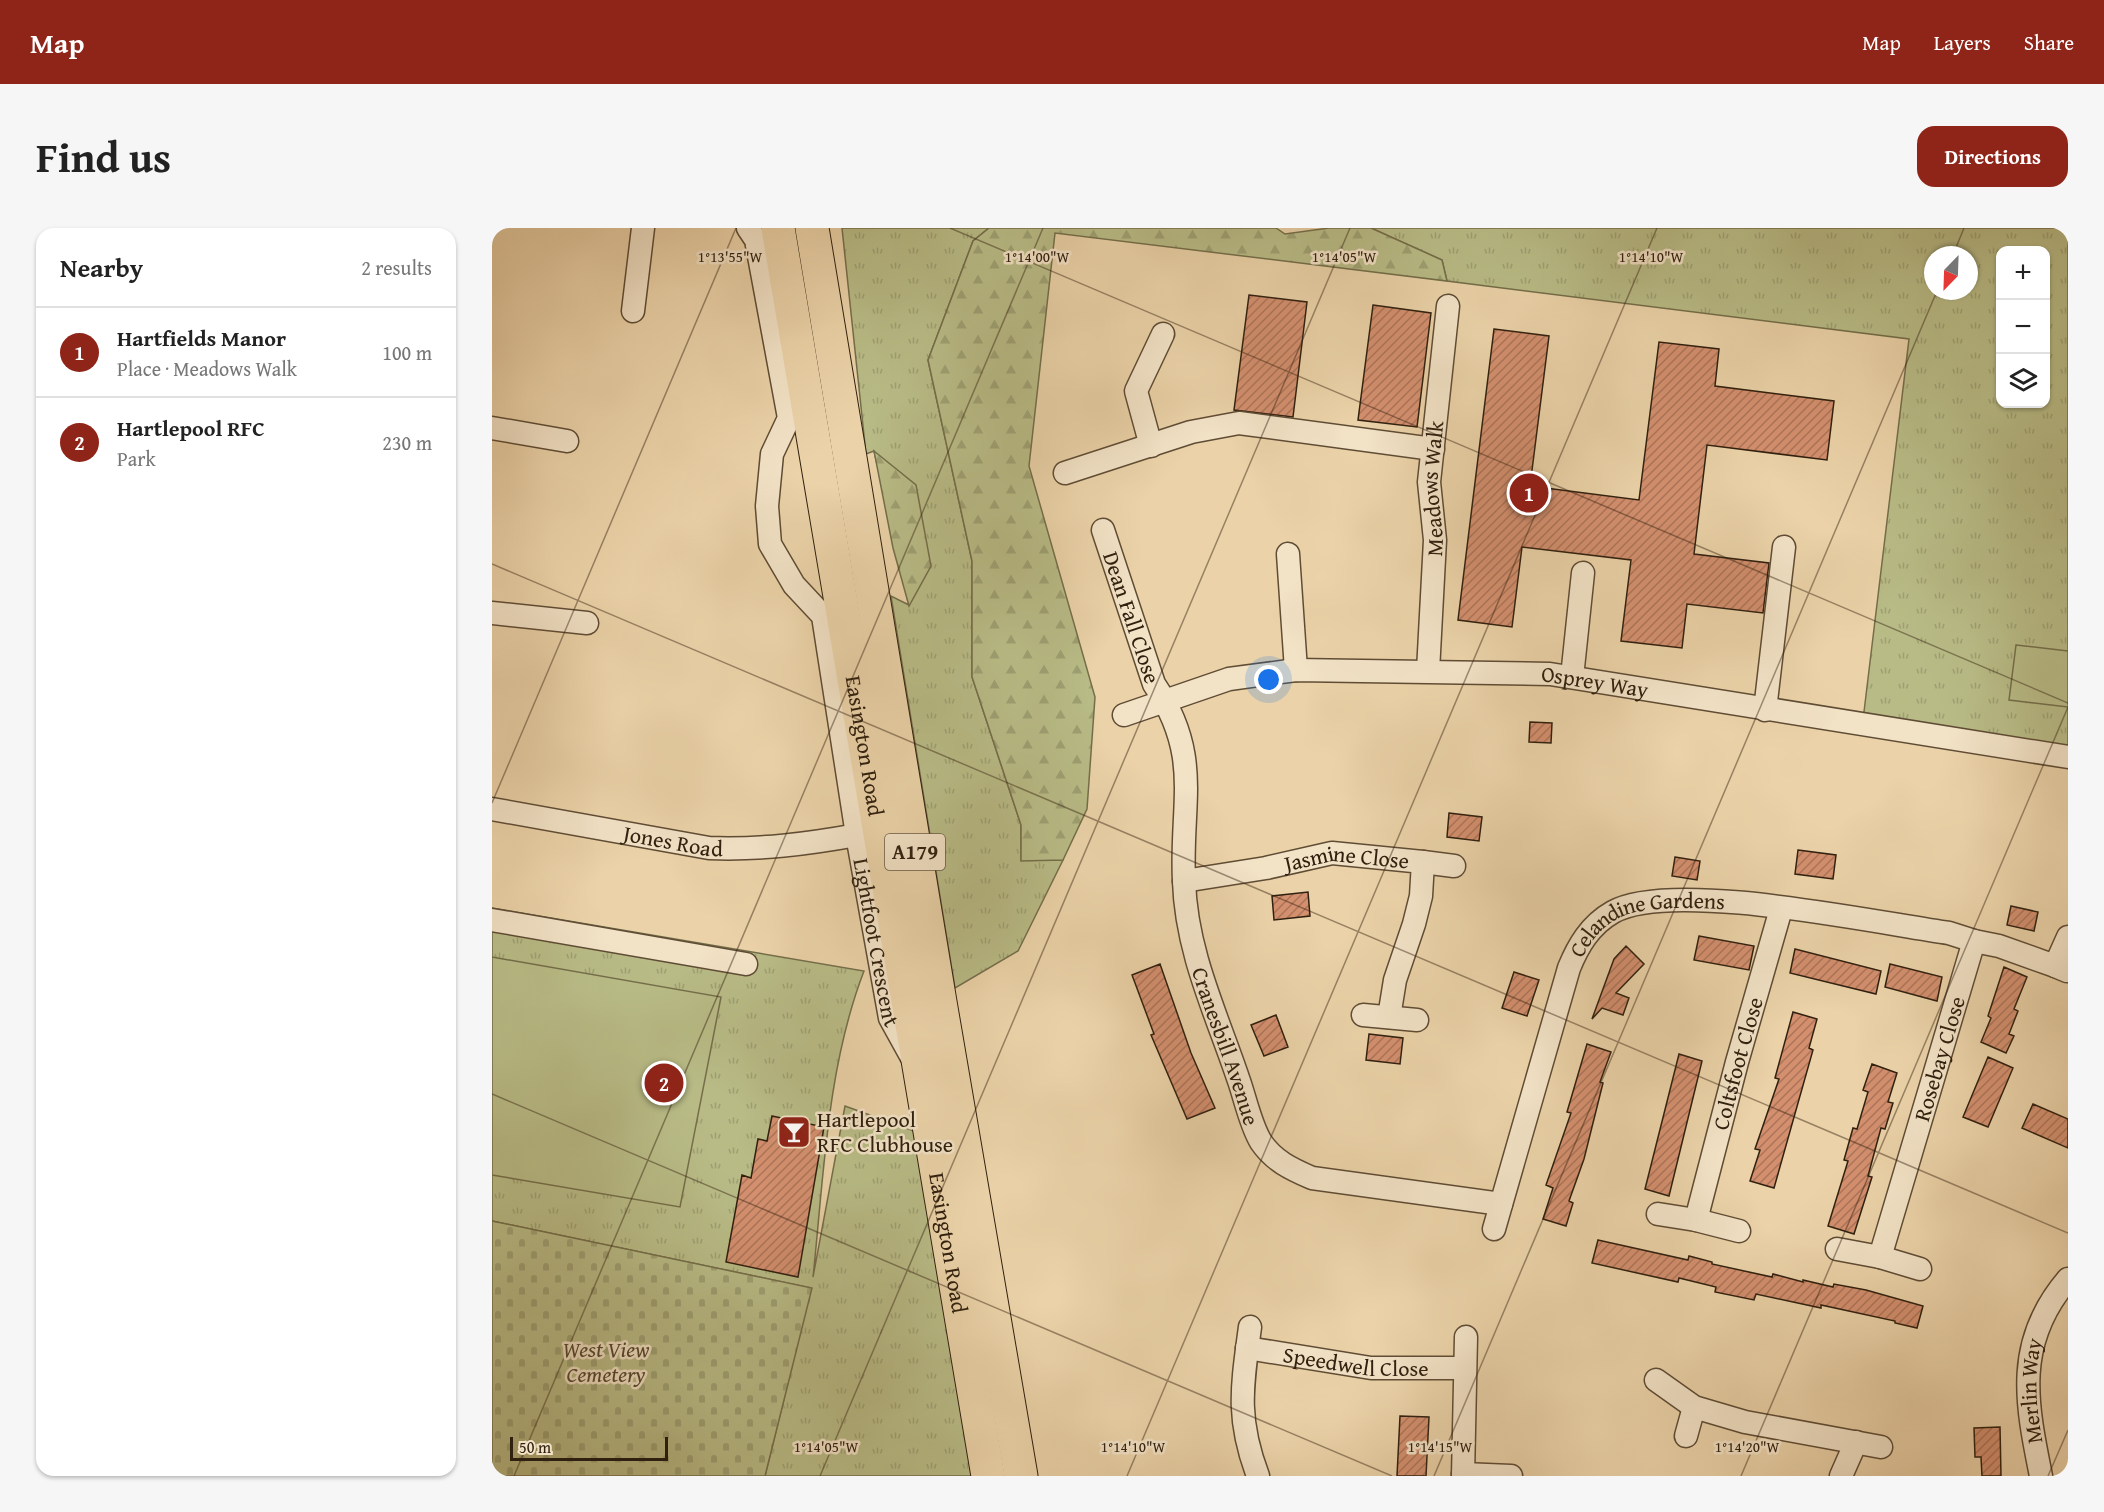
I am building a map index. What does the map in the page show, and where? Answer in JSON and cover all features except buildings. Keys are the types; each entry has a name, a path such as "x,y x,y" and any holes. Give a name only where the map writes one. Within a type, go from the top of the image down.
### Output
{"highway":[{"name":"Easington Road","path":"778,228 917,1067 988,1476"},
{"name":"Easington Road","path":"812,228 1021,1476"}],"street":[{"path":"633,312 643,228"},
{"name":"Lightfoot Crescent","path":"748,228 756,240 789,418 772,454 767,506 771,544 794,585 823,616 857,835 890,1018 917,1067"},
{"name":"Meadows Walk","path":"1428,671 1435,540 1429,482 1448,306"},
{"path":"1151,446 1136,391 1163,334"},
{"path":"1065,473 1191,432 1239,423 1433,449"},
{"path":"492,428 567,441"},
{"name":"Dean Fall Close","path":"1103,530 1154,684 1165,700"},
{"path":"1765,710 1784,547"},
{"path":"1288,554 1296,670"},
{"path":"1572,677 1583,573"},
{"path":"492,613 587,623"},
{"name":"Osprey Way","path":"1124,715 1229,679 1296,670 1428,671 1572,677 1765,710 2068,757"},
{"name":"Cranesbill Avenue","path":"1165,700 1183,744 1187,772 1184,881 1190,936 1206,991 1261,1141 1283,1166 1312,1178 1501,1204"},
{"name":"Jones Road","path":"492,809 709,848 745,850 794,847 857,835"},
{"name":"Jasmine Close","path":"1184,881 1266,868 1332,852 1423,862 1421,896 1395,980 1389,1017"},
{"path":"1423,862 1454,866"},
{"name":"Celandine Gardens","path":"1494,1230 1569,968 1581,940 1613,912 1650,900 1712,900 1949,933 1974,941"},
{"name":"Coltsfoot Close","path":"1696,1220 1737,1062 1781,909"},
{"path":"492,920 746,964"},
{"path":"1974,941 1999,946 2061,969 2068,936"},
{"name":"Rosebay Close","path":"1880,1257 1974,941"},
{"path":"1363,1015 1417,1020"},
{"path":"1658,1214 1696,1220 1740,1231"},
{"path":"1837,1250 1880,1257 1920,1269"},
{"name":"Merlin Way","path":"2041,1476 2030,1420 2027,1383 2035,1335 2054,1295 2068,1279"},
{"path":"1466,1337 1462,1475 1511,1476"},
{"name":"Speedwell Close","path":"1258,1476 1241,1413 1249,1338 1371,1368 1464,1368"},
{"path":"1656,1380 1694,1407 1745,1422 1881,1447"},
{"path":"1686,1436 1694,1407"},
{"path":"1841,1476 1856,1442"}],"green space":[{"path":"842,228 989,228 973,241 928,360 972,561 972,677 1021,825 1021,860 1063,860 1018,951 955,988 891,596 909,605 874,451 866,454"},
{"path":"989,228 1276,228 1285,234 1329,228 1371,228 1442,260 1447,281 1055,233 1029,466 1095,697 1087,809 1063,860 1021,861 1021,825 972,677 972,561 928,360 973,241"},
{"path":"1371,228 2068,228 2068,752 1863,720 1909,339 1447,281 1442,260"},
{"path":"874,451 916,485 931,566 909,606 893,548"},
{"path":"2016,645 2068,651 2068,707 2009,700"},
{"path":"492,908 864,971 842,1045 835,1083 824,1160 813,1277 845,1106 939,1140 997,1476 765,1476 811,1288 492,1221"},
{"path":"492,957 721,997 680,1207 492,1175"},
{"name":"West View Cemetery","path":"492,1221 812,1288 765,1476 492,1476"}],"place":[{"name":"Hartfields Manor","path":"1529,493"},
{"name":"Hartlepool RFC","path":"664,1083"},
{"name":"Hartlepool RFC Clubhouse","path":"794,1132"}]}
